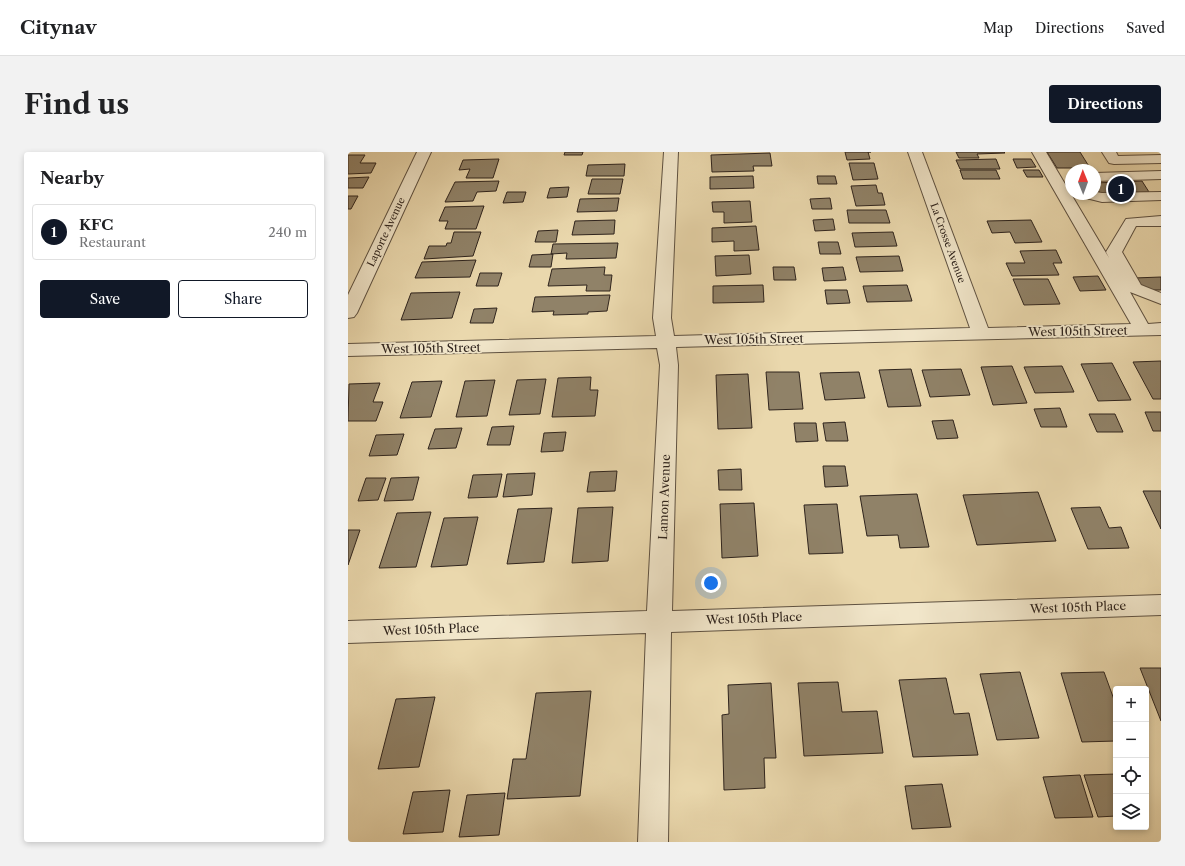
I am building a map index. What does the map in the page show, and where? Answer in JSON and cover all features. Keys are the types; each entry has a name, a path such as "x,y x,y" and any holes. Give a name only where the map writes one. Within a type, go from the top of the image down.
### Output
{"street":[{"name":"Laporte Avenue","path":"348,313 424,152"},
{"name":"Lamon Avenue","path":"653,842 659,622 670,365 662,318 671,152"},
{"name":"La Crosse Avenue","path":"915,152 981,334"},
{"path":"1039,152 1143,330"},
{"path":"1109,152 1114,160 1161,160"},
{"path":"1101,177 1161,175"},
{"path":"1101,198 1161,196"},
{"path":"1160,223 1131,222 1114,252 1134,288 1161,299"},
{"name":"West 105th Street","path":"348,350 1161,329"},
{"name":"West 105th Place","path":"348,632 1161,605"}],"building":[{"path":"565,152 583,152 582,155 564,155"},
{"path":"845,152 868,152 870,159 847,160"},
{"path":"956,152 1005,153 977,154 979,158 959,158"},
{"path":"1047,152 1080,152 1088,164 1065,164 1065,168 1057,168"},
{"path":"770,153 772,166 753,166 754,171 712,172 711,155"},
{"path":"348,155 365,155 360,163 376,163 371,173 348,174"},
{"path":"499,159 493,178 466,178 470,169 459,170 463,160"},
{"path":"996,159 1000,169 960,169 956,160"},
{"path":"1013,159 1031,159 1036,167 1017,168"},
{"path":"849,163 874,163 878,179 853,180"},
{"path":"625,164 624,176 586,176 588,165"},
{"path":"960,170 996,170 1000,179 963,179"},
{"path":"1023,170 1039,170 1043,177 1027,177"},
{"path":"753,176 754,188 710,189 710,177"},
{"path":"817,176 835,176 837,184 818,184"},
{"path":"369,177 363,188 348,188 348,178"},
{"path":"592,179 623,179 620,194 588,194"},
{"path":"499,181 496,191 477,192 473,201 445,202 455,182"},
{"path":"1142,181 1149,192 1101,193 1101,183"},
{"path":"876,185 878,193 882,193 885,205 856,206 851,186"},
{"path":"569,187 567,197 547,198 550,188"},
{"path":"507,192 526,192 523,202 503,203"},
{"path":"348,196 358,196 351,209 348,209"},
{"path":"619,198 617,211 577,212 580,199"},
{"path":"830,198 832,209 812,209 810,199"},
{"path":"750,201 752,222 724,223 724,212 713,212 712,202"},
{"path":"484,206 476,229 445,229 448,221 439,221 445,207"},
{"path":"847,210 886,210 890,223 849,223"},
{"path":"833,219 835,230 815,231 813,220"},
{"path":"615,220 614,234 572,235 575,221"},
{"path":"1031,220 1042,242 1015,243 1010,232 992,233 987,221"},
{"path":"756,226 759,250 734,251 734,241 712,242 712,228"},
{"path":"558,230 556,242 535,242 538,231"},
{"path":"454,232 481,232 473,256 424,259 429,246 446,246 447,243 451,243"},
{"path":"893,232 897,246 855,247 852,233"},
{"path":"818,242 838,242 841,254 820,254"},
{"path":"618,243 616,258 566,259 567,253 551,254 553,244"},
{"path":"1056,250 1062,263 1053,263 1059,275 1012,276 1006,263 1025,263 1020,251"},
{"path":"553,254 551,267 529,267 532,255"},
{"path":"749,255 751,274 716,276 715,256"},
{"path":"899,256 903,271 860,272 856,257"},
{"path":"476,260 470,277 415,278 422,262"},
{"path":"605,267 604,275 612,275 610,291 586,291 587,285 548,286 552,269"},
{"path":"773,267 794,267 796,280 774,280"},
{"path":"843,267 846,280 824,281 822,268"},
{"path":"480,273 502,273 498,286 476,286"},
{"path":"1098,276 1106,290 1080,291 1073,277"},
{"path":"1161,277 1161,290 1142,290 1134,278"},
{"path":"1013,279 1048,279 1060,304 1024,305"},
{"path":"763,285 764,302 713,303 713,286"},
{"path":"907,285 912,301 867,302 863,286"},
{"path":"825,290 847,290 850,303 827,304"},
{"path":"460,292 452,318 401,320 411,293"},
{"path":"610,295 607,311 588,312 588,314 553,315 554,311 532,312 535,297"},
{"path":"497,308 493,323 470,323 474,309"},
{"path":"1161,361 1161,399 1153,399 1133,362"},
{"path":"1112,363 1131,400 1098,401 1081,364"},
{"path":"1012,366 1027,403 993,405 981,367"},
{"path":"1062,366 1074,392 1035,393 1024,367"},
{"path":"911,369 921,406 888,407 879,370"},
{"path":"961,369 970,395 930,397 922,370"},
{"path":"766,372 799,372 803,409 769,410"},
{"path":"859,372 865,398 825,400 820,373"},
{"path":"748,374 752,428 718,429 716,375"},
{"path":"591,377 590,390 598,390 595,416 552,417 558,378"},
{"path":"546,379 540,414 509,415 517,380"},
{"path":"495,380 487,416 456,417 465,381"},
{"path":"442,381 431,417 400,418 412,382"},
{"path":"380,383 373,402 383,402 376,421 348,421 349,384"},
{"path":"1060,408 1067,427 1041,427 1034,409"},
{"path":"1145,412 1161,412 1161,431 1153,431"},
{"path":"1089,414 1115,414 1123,432 1097,432"},
{"path":"953,420 958,438 937,439 932,421"},
{"path":"845,422 848,441 826,441 823,423"},
{"path":"794,423 816,423 818,441 796,442"},
{"path":"514,426 510,445 487,445 492,427"},
{"path":"462,428 456,448 428,449 435,429"},
{"path":"566,432 563,451 541,452 544,433"},
{"path":"404,434 397,455 369,456 376,435"},
{"path":"823,466 845,466 848,486 825,487"},
{"path":"741,469 742,490 719,490 718,470"},
{"path":"617,471 615,491 587,492 590,472"},
{"path":"535,473 532,495 503,497 507,474"},
{"path":"502,474 497,497 468,498 473,475"},
{"path":"419,477 413,500 384,501 391,478"},
{"path":"366,478 386,478 378,500 358,501"},
{"path":"1143,491 1161,491 1161,529"},
{"path":"1038,492 1056,541 977,545 963,495"},
{"path":"917,494 929,547 900,548 898,535 867,536 860,496"},
{"path":"754,503 758,556 722,558 720,504"},
{"path":"837,504 843,553 809,554 804,505"},
{"path":"613,507 608,561 572,563 578,508"},
{"path":"1100,507 1109,528 1121,527 1129,548 1088,549 1071,508"},
{"path":"552,508 544,562 507,564 518,509"},
{"path":"431,512 416,567 379,568 397,513"},
{"path":"478,517 467,565 431,567 444,518"},
{"path":"348,530 360,530 348,565"},
{"path":"1140,668 1161,668 1161,721 1149,691 1149,686 1147,686"},
{"path":"1020,672 1039,738 997,740 980,674"},
{"path":"1104,672 1113,697 1113,741 1082,742 1061,673"},
{"path":"946,678 954,714 969,713 978,755 913,757 899,680"},
{"path":"838,682 842,712 877,711 883,753 804,756 798,683"},
{"path":"771,683 776,758 764,758 765,788 724,790 722,715 729,714 728,685"},
{"path":"591,691 580,796 507,799 513,759 526,759 536,693"},
{"path":"435,697 419,767 378,769 396,699"},
{"path":"1113,774 1113,816 1098,817 1084,775"},
{"path":"1080,775 1093,817 1055,818 1043,777"},
{"path":"942,784 951,827 912,829 905,786"},
{"path":"450,790 443,832 403,834 413,792"},
{"path":"505,793 499,835 459,837 467,795"}],"place":[{"name":"KFC","path":"1121,189"}]}
